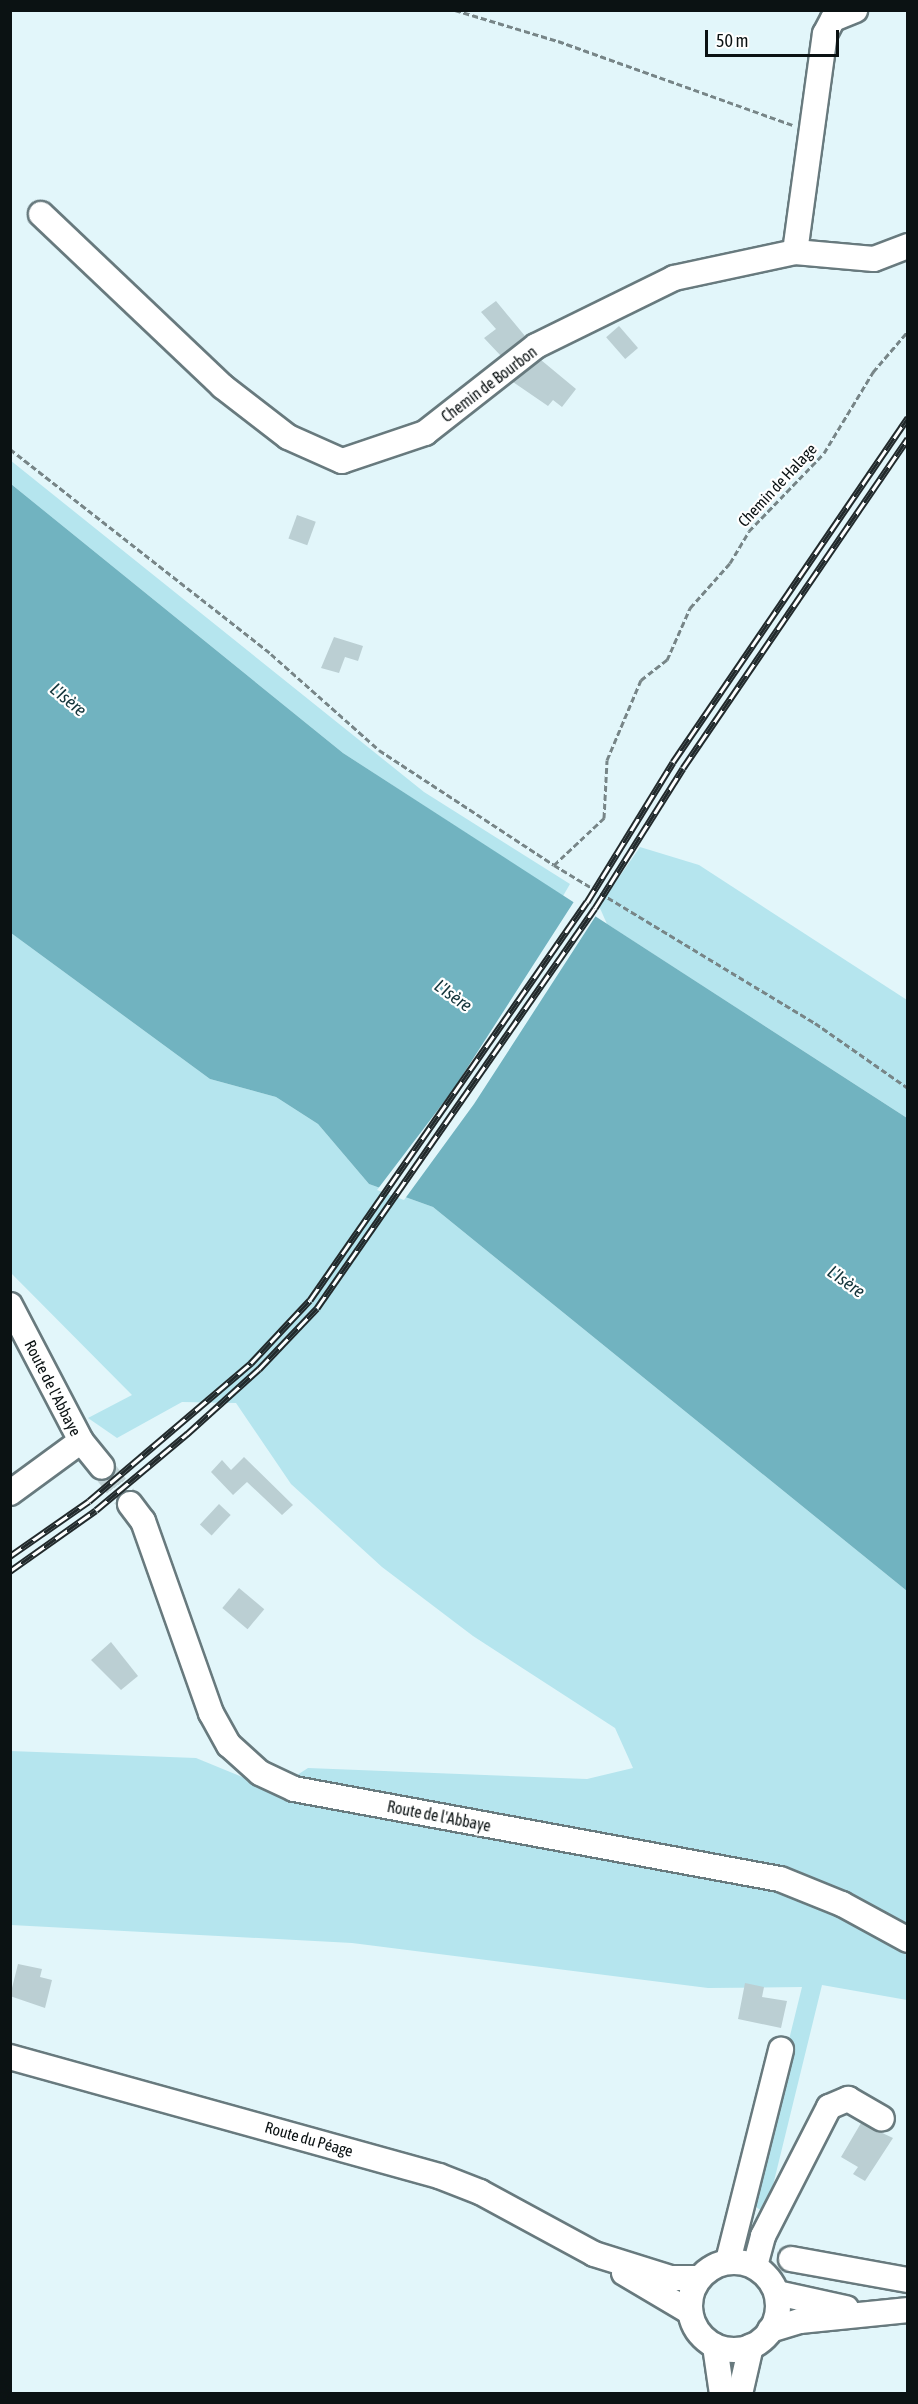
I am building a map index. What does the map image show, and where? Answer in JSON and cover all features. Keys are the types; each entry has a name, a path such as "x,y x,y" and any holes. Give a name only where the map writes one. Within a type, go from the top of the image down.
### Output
{"street":[{"path":"795,252 825,34 833,19 855,10"},
{"name":"Chemin de Bourbon","path":"41,214 222,386 288,437 342,461 425,433 536,346 646,290 700,270 795,252 874,259 908,246"},
{"name":"Route de l'Abbaye","path":"10,1305 81,1442 102,1467"},
{"path":"10,1493 81,1442"},
{"name":"Route de l'Abbaye","path":"130,1504 143,1521 211,1713 229,1745 260,1773 294,1789 780,1879 842,1904 908,1940"},
{"path":"728,2261 781,2050"},
{"name":"Route du Péage","path":"10,2057 439,2176 480,2192 594,2254 690,2312"},
{"path":"755,2266 763,2236 829,2107 848,2099 882,2119"},
{"name":"Route du Péage","path":"594,2254 671,2278 699,2278"},
{"path":"791,2259 908,2280"},
{"path":"770,2330 779,2308 777,2293 755,2266 728,2261 699,2278 690,2312 699,2333 715,2346 730,2350 751,2346 770,2330 800,2320 908,2310"},
{"path":"777,2293 879,2312"},
{"path":"715,2346 722,2394"},
{"path":"740,2394 751,2346"}],"path":[{"path":"455,10 558,41 810,132"},
{"name":"Chemin de Halage","path":"554,865 604,818 607,760 641,680 667,660 690,608 730,563 749,531 824,453 873,372 908,332"},
{"path":"10,449 271,654 379,750 554,865 815,1023 908,1088"}],"shaded area":[{"path":"10,460 424,792 570,884 563,896 343,753 11,484"},
{"path":"640,847 699,865 907,1000 907,1118 607,924 599,906"},
{"path":"11,933 210,1079 276,1097 318,1124 369,1184 433,1207 907,1591 907,2000 822,1985 766,2214 749,2202 802,1987 708,1988 352,1943 11,1925 10,1751 196,1758 274,1790 308,1768 587,1779 633,1768 615,1728 473,1636 382,1567 291,1484 236,1403 182,1402 117,1438 88,1418 132,1395 11,1273"}],"water":[{"name":"L'Isère","path":"11,484 343,753 907,1118 907,1591 433,1207 369,1184 318,1124 276,1097 210,1079 11,933"}],"pier":[{"path":"575,900 597,914 474,1104 404,1200 377,1190 453,1090"}],"building":[{"path":"496,301 525,336 501,356 484,338 496,329 481,312"},
{"path":"619,326 638,348 625,359 606,337"},
{"path":"541,360 576,389 562,407 553,400 548,406 513,382"},
{"path":"297,515 316,522 307,545 288,538"},
{"path":"334,637 363,646 358,661 345,657 339,673 321,668"},
{"path":"244,1457 293,1505 282,1515 247,1482 233,1495 211,1472 222,1460 231,1470"},
{"path":"219,1504 231,1515 212,1535 200,1524"},
{"path":"239,1588 264,1609 248,1629 222,1608"},
{"path":"111,1642 138,1676 121,1690 91,1660"},
{"path":"18,1964 42,1969 40,1977 52,1980 45,2008 10,1996"},
{"path":"745,1983 764,1987 762,1997 787,2001 781,2028 738,2019"},
{"path":"861,2123 893,2138 865,2181 853,2174 858,2167 841,2157"}],"tunnel":[{"path":"102,1467 130,1504"}],"railway":[{"path":"10,1556 89,1501 251,1363 310,1300 587,902 673,762 908,418"},
{"path":"10,1571 96,1510 187,1434 259,1369 317,1308 595,908 683,768 908,438"}]}
